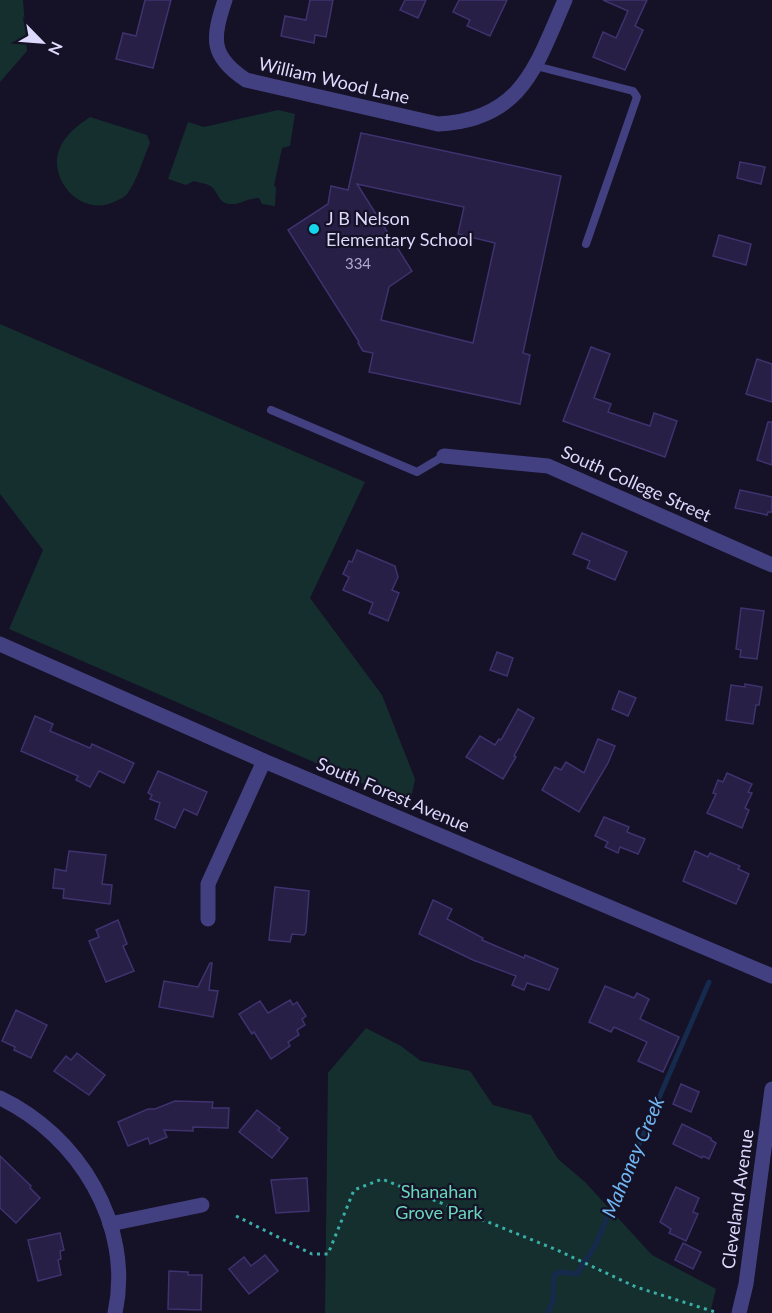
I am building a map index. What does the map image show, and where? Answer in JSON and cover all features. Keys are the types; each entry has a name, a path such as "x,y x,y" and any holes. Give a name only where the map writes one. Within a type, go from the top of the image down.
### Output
{"street":[{"name":"William Wood Lane","path":"225,0 216,25 218,51 227,68 246,81 438,124 476,119 497,108 516,94 536,66 566,0"},
{"name":"South College Street","path":"444,456 548,466 772,565"},
{"name":"South Forest Avenue","path":"0,644 264,761 772,976"},
{"path":"208,919 208,884 264,761"},
{"name":"Cleveland Avenue","path":"739,1313 746,1284 772,1089"},
{"path":"0,1098 15,1105 42,1124 66,1146 86,1172 110,1224 118,1261 118,1298 115,1313"},
{"path":"110,1224 202,1204"}],"lane":[{"path":"536,66 633,91 637,97 586,244"},
{"path":"271,410 417,472 444,456"}],"path":[{"path":"236,1216 312,1254 328,1254 354,1190 382,1179 566,1255 636,1287 715,1312"}],"green space":[{"path":"0,0 23,0 27,51 0,82"},
{"path":"278,110 295,114 290,146 282,148 274,186 276,187 275,206 262,204 259,198 226,203 210,186 194,181 186,185 168,179 188,122 204,127"},
{"path":"90,117 147,135 150,143 137,177 127,194 103,205 90,204 78,199 68,191 57,167 58,155 63,142 72,131"},
{"path":"0,324 365,482 310,598 382,695 415,779 410,804 9,629 43,550 0,494"},
{"name":"Shanahan Grove Park","path":"366,1028 401,1046 421,1061 470,1071 493,1105 531,1115 558,1159 585,1182 652,1255 716,1289 710,1313 325,1313 328,1073"}],"building":[{"path":"145,0 171,0 153,68 116,59 123,33 136,36"},
{"path":"310,0 333,0 326,37 315,35 314,43 281,36 285,16 306,20"},
{"path":"405,0 426,0 418,18 400,10"},
{"path":"459,0 507,0 490,36 467,26 470,20 453,12"},
{"path":"603,0 647,0 635,26 643,30 625,70 593,57 603,32 616,38 628,11"},
{"name":"J B Nelson Elementary School","path":"361,133 561,176 523,353 530,355 520,404 369,372 373,353 363,351 288,230 328,204 331,186 348,190","holes":["357,184 464,207 458,234 495,243 473,343 381,320 389,287 412,271"]},
{"path":"740,162 765,167 761,184 737,178"},
{"path":"719,235 751,244 746,265 713,256"},
{"path":"591,347 610,354 594,398 611,404 608,412 650,426 654,413 677,421 665,457 563,421"},
{"path":"757,359 772,364 772,402 746,394"},
{"path":"768,422 772,422 772,465 757,460"},
{"path":"740,490 772,497 772,512 768,512 767,515 735,508"},
{"path":"582,533 627,552 615,580 587,568 590,561 573,554"},
{"path":"357,550 395,566 398,577 392,590 399,593 388,621 369,613 373,603 343,590 349,577 343,574"},
{"path":"741,608 764,611 757,659 740,657 741,650 736,649"},
{"path":"497,652 513,658 507,676 490,670"},
{"path":"745,684 762,687 753,724 726,720 731,685 745,687"},
{"path":"619,691 636,698 628,716 612,709"},
{"path":"518,709 534,718 503,779 466,757 480,736 495,745 499,739 501,740"},
{"path":"35,716 53,724 50,731 90,748 92,744 134,763 124,783 99,771 90,787 76,780 78,776 21,751"},
{"path":"598,739 615,746 608,763 579,812 542,790 555,767 561,770 566,762 584,773"},
{"path":"158,771 207,792 197,815 184,809 175,828 155,819 160,803 150,799 152,795 148,793"},
{"path":"727,773 752,784 748,792 752,793 745,808 749,810 742,828 707,813 716,794 713,793 718,780 723,782"},
{"path":"604,817 629,827 627,832 645,839 638,854 620,847 618,853 605,847 608,842 595,836"},
{"path":"69,851 106,855 102,884 112,885 110,904 63,898 64,889 53,888 55,869 66,871"},
{"path":"695,851 708,857 710,853 740,866 738,869 749,874 736,904 683,881"},
{"path":"275,887 309,891 306,932 304,935 292,934 290,942 269,940"},
{"path":"433,900 452,909 447,919 483,938 482,940 524,958 525,955 558,969 549,990 527,983 524,990 512,985 516,976 473,960 419,934"},
{"path":"118,920 127,944 123,946 134,971 106,982 89,941 99,937 96,930"},
{"path":"212,963 209,990 218,991 213,1017 159,1007 164,981 198,987"},
{"path":"605,986 634,998 637,993 649,999 640,1019 679,1037 663,1072 638,1061 647,1042 614,1027 611,1032 589,1022"},
{"path":"290,1000 293,1005 297,1002 306,1016 302,1019 305,1025 297,1030 299,1035 288,1042 290,1046 271,1059 239,1014 260,1001 268,1013"},
{"path":"16,1010 47,1025 31,1058 2,1041"},
{"path":"77,1053 105,1075 89,1095 54,1071 66,1056 71,1060"},
{"path":"681,1084 699,1092 691,1112 673,1104"},
{"path":"175,1101 213,1102 212,1108 229,1108 228,1128 193,1127 193,1131 164,1130 167,1137 150,1144 148,1138 128,1146 118,1122 148,1109 155,1109"},
{"path":"257,1110 280,1128 278,1130 288,1138 272,1158 239,1132"},
{"path":"682,1124 711,1138 716,1143 709,1159 673,1144"},
{"path":"0,1156 40,1198 16,1223 0,1208"},
{"path":"307,1178 309,1211 276,1213 271,1180"},
{"path":"676,1187 699,1198 693,1212 698,1214 686,1241 669,1233 671,1229 660,1222"},
{"path":"60,1233 64,1250 60,1251 61,1259 58,1260 61,1275 38,1281 28,1240"},
{"path":"683,1243 701,1252 693,1269 675,1260"},
{"path":"265,1255 278,1271 249,1294 229,1269 244,1257 251,1266"},
{"path":"169,1271 202,1275 201,1310 168,1309"}],"waterway":[{"name":"Mahoney Creek","path":"548,1313 553,1301 554,1275 560,1272 577,1274 596,1244 709,982"}],"place":[{"name":"J B Nelson Elementary School","path":"314,229"}]}
